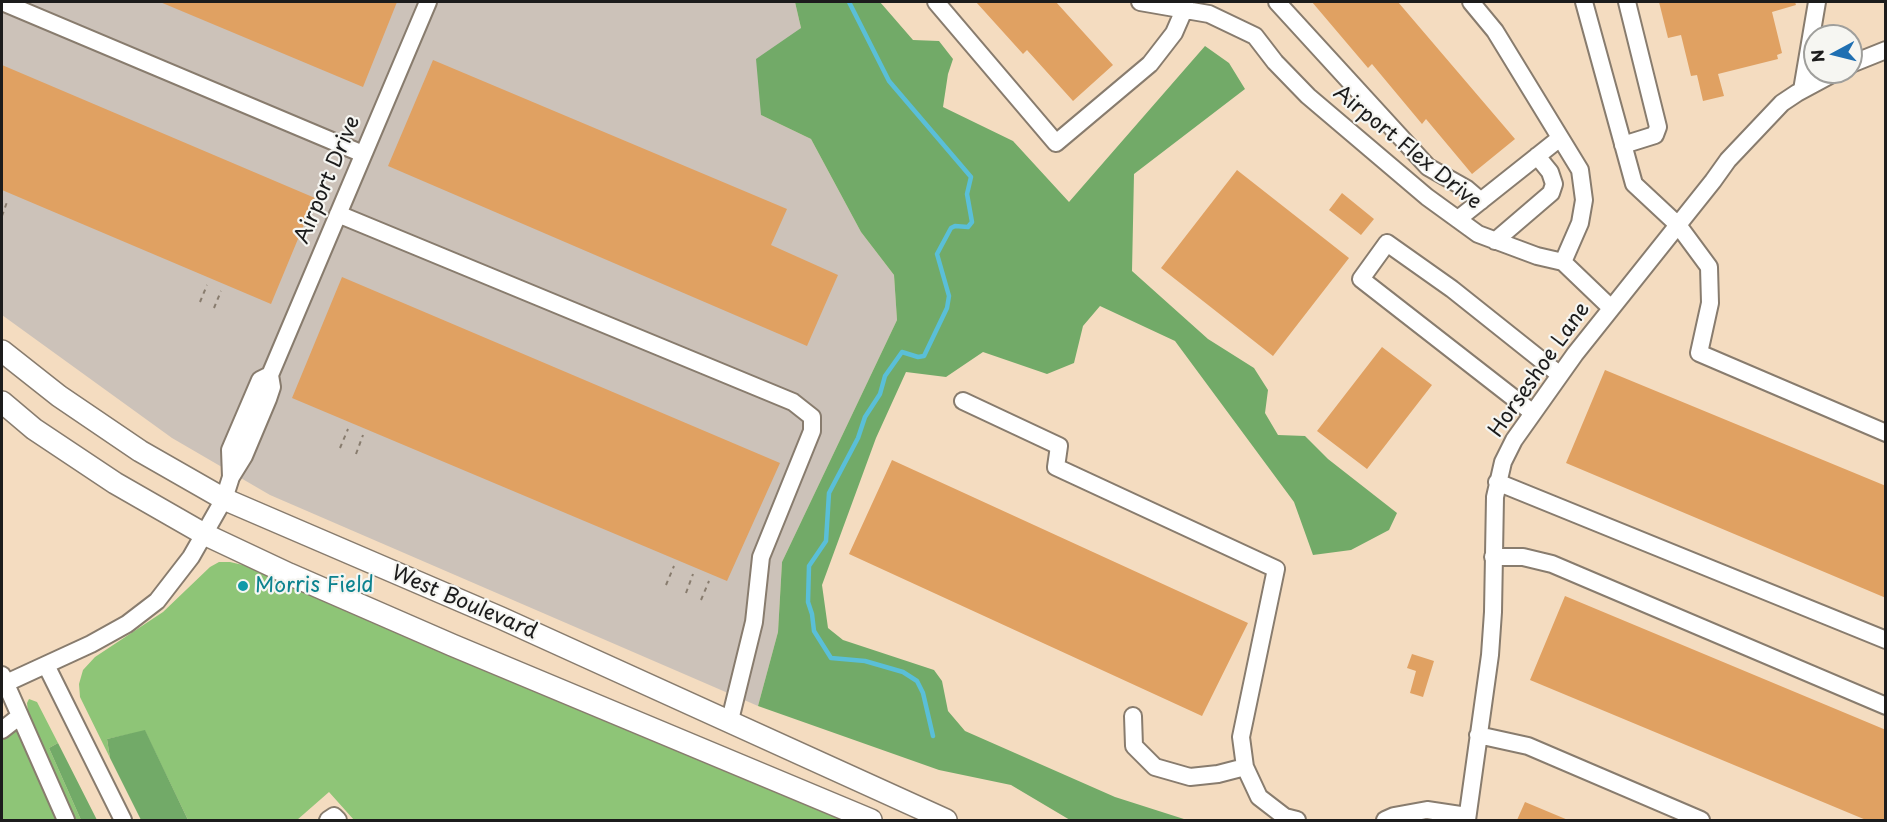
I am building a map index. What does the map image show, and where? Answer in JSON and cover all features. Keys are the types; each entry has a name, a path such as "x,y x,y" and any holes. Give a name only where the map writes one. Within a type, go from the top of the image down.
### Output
{"main road":[{"name":"West Boulevard","path":"2,351 59,396 140,451 224,499 501,618 946,820"},
{"name":"West Boulevard","path":"2,402 34,429 115,483 204,534 452,645 871,820"}],"street":[{"path":"2,2 363,154"},
{"name":"Airport Drive","path":"3,681 46,665 91,644 142,614 157,601 180,573 224,499 231,477 244,456 272,387 270,375 428,2"},
{"path":"936,2 1056,143 1150,64 1174,33 1184,6"},
{"name":"Airport Flex Drive","path":"1140,2 1184,6 1209,14 1255,36 1275,62 1308,96 1427,197 1478,234 1537,256 1563,262"},
{"path":"1277,2 1428,167 1467,189 1481,201"},
{"path":"1471,2 1495,31 1580,170 1584,200 1580,223 1563,262 1611,308"},
{"path":"1584,2 1634,184 1678,225 1709,267 1710,303 1698,353 1886,433"},
{"path":"1623,145 1655,135 1658,127 1627,2"},
{"path":"1802,90 1817,2"},
{"path":"1863,59 1886,50"},
{"name":"Horseshoe Lane","path":"1467,818 1490,655 1493,519 1497,482 1503,462 1514,440 1560,375 1728,159 1782,103 1813,84"},
{"path":"1458,219 1560,138"},
{"path":"1495,242 1551,193 1554,184 1550,172 1538,156"},
{"path":"338,214 793,402 812,417 812,430 761,557 754,622 730,720"},
{"path":"1533,413 1361,279 1387,243 1452,289 1560,375"},
{"path":"963,401 1059,446 1056,467 1276,569 1241,736 1245,767 1259,797 1285,817 1297,820"},
{"path":"1497,482 1886,640"},
{"path":"1493,557 1523,556 1552,564 1886,706"},
{"path":"46,665 123,820"},
{"path":"3,681 66,820"},
{"path":"2,730 20,716"},
{"path":"1133,716 1134,746 1155,767 1190,777 1218,774 1245,767"},
{"path":"1478,735 1528,746 1701,820"},
{"path":"1385,820 1394,816 1427,810 1467,818"},
{"path":"328,820 334,816 338,820"}],"path":[{"path":"2,216 7,202"},
{"path":"200,302 207,285"},
{"path":"214,308 221,291"},
{"path":"340,448 348,429"},
{"path":"356,454 363,435"},
{"path":"666,585 674,566"},
{"path":"686,593 693,574"},
{"path":"702,600 709,581"}],"shaded area":[{"path":"2,2 795,2 801,28 761,115 811,139 861,232 894,275 897,320 782,562 778,632 758,706 270,495 172,438 2,315"}],"green space":[{"path":"795,2 880,2 913,40 939,41 953,59 948,74 943,107 1013,141 1069,202 1205,46 1229,63 1245,89 1134,174 1132,271 1208,339 1254,368 1268,390 1265,413 1278,435 1305,436 1328,459 1397,513 1389,530 1351,550 1313,555 1294,502 1175,341 1100,306 1083,326 1074,363 1047,374 983,352 946,377 906,372 876,438 822,585 828,628 843,640 934,670 942,681 948,711 965,731 1115,797 1187,820 1070,820 1011,785 939,770 758,706 778,632 782,562 897,320 894,275 861,232 811,139 761,115 756,59 801,28"},
{"path":"219,562 243,565 851,820 354,820 329,792 297,820 188,820 145,731 107,739 110,758 80,697 79,684 83,670 95,657 163,612 210,567"},
{"path":"29,699 37,702 58,743 49,748 81,820 76,820 28,713"},
{"path":"17,727 58,820 2,820 2,735"},
{"path":"145,730 188,820 141,820 110,758 107,739"},
{"path":"58,743 97,820 81,820 49,748"}],"building":[{"path":"160,2 397,2 363,87"},
{"path":"976,2 1056,2 1113,65 1073,101 1027,50 1023,54"},
{"path":"1312,2 1398,2 1515,139 1472,174 1426,119 1422,124 1372,64 1368,68"},
{"path":"1659,2 1795,2 1796,5 1772,12 1782,53 1777,55 1778,59 1718,74 1724,96 1703,101 1697,75 1691,76 1681,35 1668,38"},
{"path":"433,60 787,209 771,245 838,275 807,346 388,166"},
{"path":"2,65 315,198 271,304 2,190"},
{"path":"1237,170 1349,258 1273,356 1161,268"},
{"path":"1342,193 1374,219 1361,235 1329,210"},
{"path":"342,277 780,463 727,581 292,398"},
{"path":"1382,347 1432,385 1367,469 1317,431"},
{"path":"1605,370 1886,486 1886,598 1566,463"},
{"path":"892,460 1248,623 1202,716 849,554"},
{"path":"1565,596 1886,730 1886,820 1866,820 1530,680"},
{"path":"1412,654 1434,661 1423,697 1410,693 1416,671 1407,668"},
{"path":"1525,802 1568,820 1517,820"}],"waterway":[{"path":"849,2 889,81 971,177 967,194 972,222 968,227 951,228 937,254 949,296 947,308 924,356 918,357 902,352 885,376 880,394 865,417 858,438 829,493 826,541 809,566 808,602 814,631 831,658 865,661 903,672 917,681 923,693 933,736"}],"place":[{"name":"Morris Field","path":"243,586"}]}
